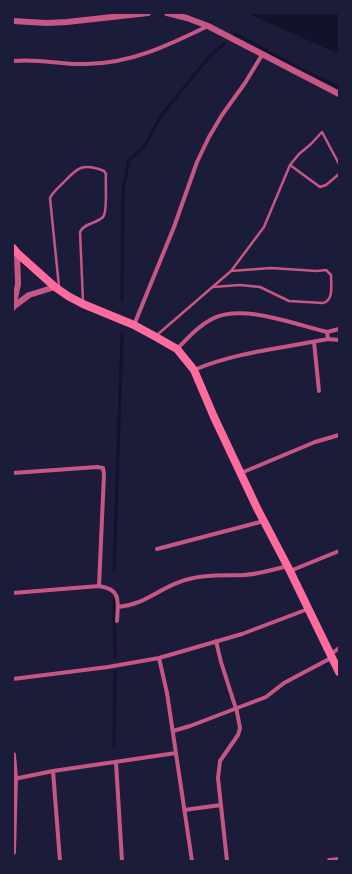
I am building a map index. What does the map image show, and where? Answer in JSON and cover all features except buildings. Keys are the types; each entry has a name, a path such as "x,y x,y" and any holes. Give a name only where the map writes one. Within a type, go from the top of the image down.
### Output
{"main road":[{"path":"15,251 57,288 83,304 134,325 177,349 194,370 241,474 339,672"}],"street":[{"path":"13,21 46,23 67,22 148,13"},
{"path":"167,13 208,26 339,94"},
{"path":"13,61 35,60 86,64 108,62 146,54 176,42 208,26"},
{"path":"134,325 174,226 197,162 222,115 245,83 262,55"},
{"path":"13,308 18,284 15,251"},
{"path":"13,308 29,295 57,288"},
{"path":"177,349 200,327 215,317 226,315 250,314 266,316 327,332 339,329"},
{"path":"327,332 328,340"},
{"path":"194,370 236,356 314,342 339,340"},
{"path":"314,342 320,391"},
{"path":"241,474 315,442 339,435"},
{"path":"13,473 97,467 103,468 104,474 99,586"},
{"path":"157,550 264,521"},
{"path":"118,607 133,605 170,586 190,578 252,574 288,569 339,551"},
{"path":"13,593 99,586 111,589 115,593 118,600 117,621"},
{"path":"13,679 100,668 159,658 242,634 309,609"},
{"path":"216,641 240,728 238,735 220,761 218,778 227,861"},
{"path":"173,731 266,697 284,683 331,656 339,648"},
{"path":"159,658 167,693 192,861"},
{"path":"14,779 53,771 176,753"},
{"path":"13,755 13,852"},
{"path":"116,762 122,861"},
{"path":"53,771 60,861"},
{"path":"184,810 221,805"},
{"path":"329,860 339,859"}],"lane":[{"path":"156,337 231,271 264,227 290,165 322,132 339,164"},
{"path":"290,165 320,187 326,185 339,174"},
{"path":"57,288 50,198 76,170 84,167 98,168 106,174 106,211 103,217 84,227 80,232 83,304"},
{"path":"213,287 240,285 260,287 289,301 323,303 330,299 331,275 326,270 271,268 231,271"}],"shaded area":[{"path":"247,13 339,13 339,54"}],"waterway":[{"path":"234,36 236,34 298,68 339,87"},
{"path":"122,300 123,190 129,160 144,147 161,116 208,58 224,44"},
{"path":"114,571 122,334"},
{"path":"114,599 115,658"},
{"path":"114,747 115,672"}]}
